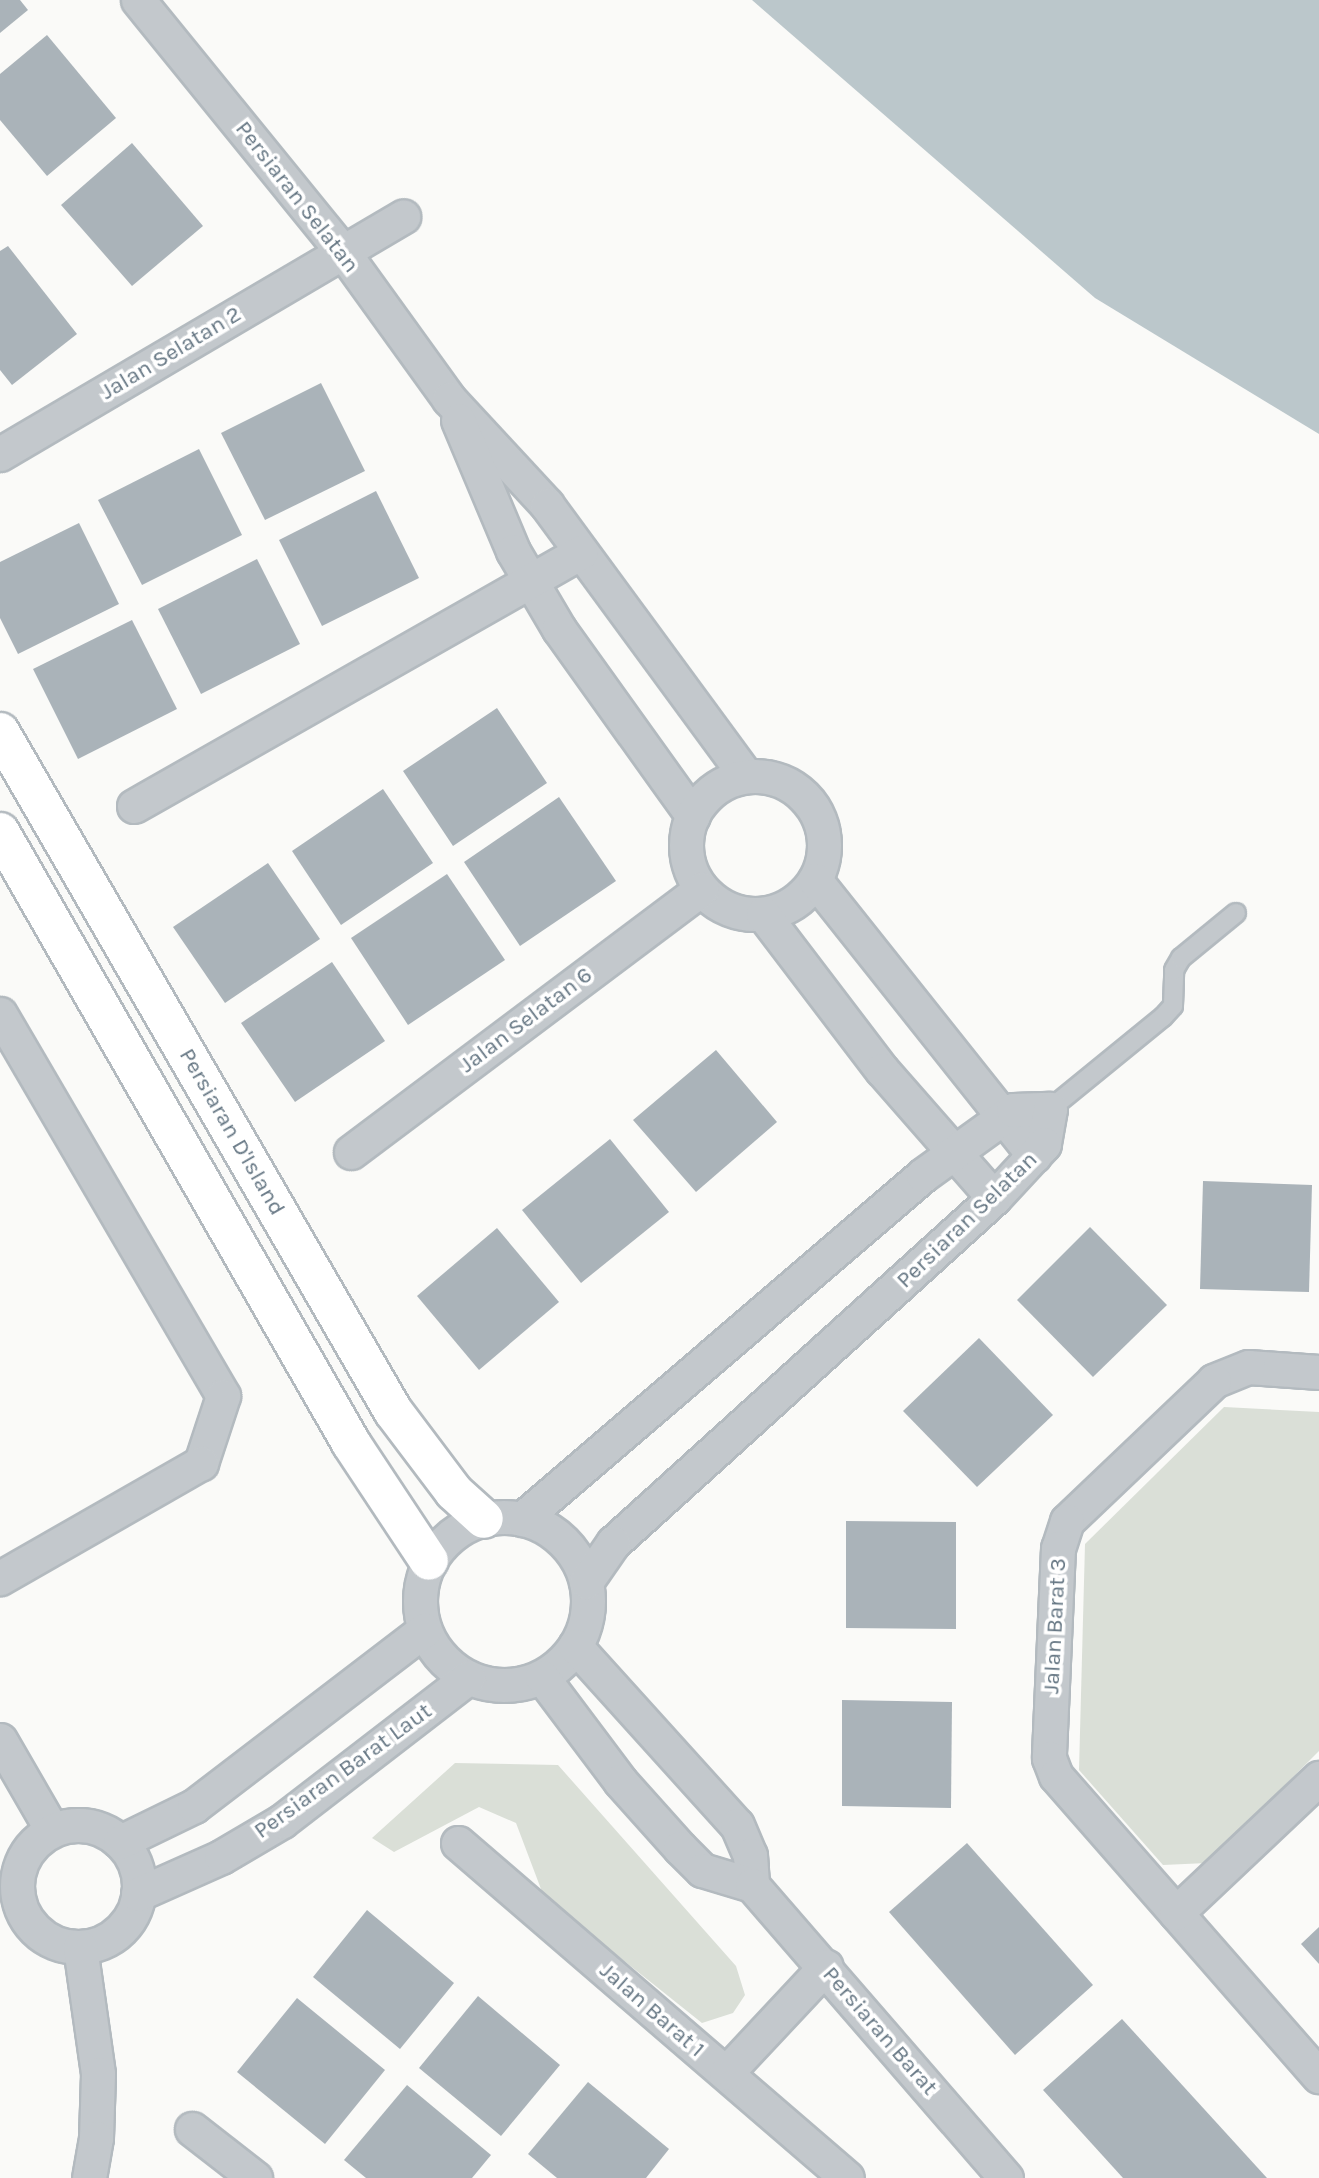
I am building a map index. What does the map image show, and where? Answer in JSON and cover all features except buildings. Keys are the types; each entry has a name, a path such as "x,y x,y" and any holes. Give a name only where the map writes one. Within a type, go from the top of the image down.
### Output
{"street":[{"name":"Persiaran Selatan","path":"138,0 343,252 449,399"},
{"name":"Jalan Selatan 2","path":"0,454 402,217"},
{"path":"449,399 547,505 744,773"},
{"path":"449,399 513,551 531,582 559,629 693,816"},
{"path":"134,806 581,552"},
{"name":"Persiaran D'Island","path":"0,732 393,1411 454,1492 484,1518"},
{"path":"744,773 783,781 802,794 816,813 823,858 815,880 802,897 763,914 740,913 718,904 701,889 689,869 685,846 693,816 699,803 716,787 744,773"},
{"path":"0,832 351,1443 429,1561"},
{"path":"815,880 1034,1156"},
{"name":"Jalan Selatan 6","path":"351,1152 701,889"},
{"path":"763,914 882,1070 994,1198"},
{"path":"0,1014 223,1396 201,1463 0,1578"},
{"name":"Persiaran Selatan","path":"586,1582 613,1543 994,1198 1044,1144 1050,1109"},
{"path":"522,1519 784,1292 954,1153 1013,1110 1050,1109"},
{"name":"Jalan Barat 3","path":"1319,1372 1248,1367 1214,1381 1067,1521 1058,1548 1049,1758 1056,1776 1319,2076"},
{"path":"484,1518 522,1519 563,1541 586,1582 585,1626 575,1646 542,1677 493,1685 468,1678 442,1658 424,1630 419,1607 429,1561 452,1534 484,1518"},
{"path":"120,1842 194,1806 424,1630"},
{"path":"542,1677 620,1781 702,1870 752,1885 750,1855 737,1825 575,1646"},
{"name":"Persiaran Barat Laut","path":"138,1894 221,1857 282,1821 468,1678"},
{"path":"0,1740 52,1830"},
{"path":"1176,1913 1319,1778"},
{"path":"72,1825 92,1826 120,1842 136,1866 138,1894 129,1921 116,1935 80,1947 60,1945 41,1934 27,1919 18,1900 17,1879 22,1859 34,1842 52,1830 72,1825"},
{"name":"Jalan Barat 1","path":"458,1843 847,2178"},
{"name":"Persiaran Barat","path":"752,1885 825,1966 1006,2178"},
{"path":"80,1947 98,2074 96,2138 89,2178"},
{"path":"726,2073 825,1966"},
{"path":"192,2129 255,2178"}],"lane":[{"path":"1050,1109 1163,1017 1173,1006 1174,970 1181,958 1236,913"}],"shaded area":[{"path":"752,0 1319,0 1319,434 1095,298"},
{"path":"1224,1407 1319,1412 1319,1751 1207,1863 1163,1865 1079,1770 1085,1544"},
{"path":"455,1763 558,1765 736,1966 745,1995 733,2013 702,2023 544,1897 516,1823 479,1807 394,1852 372,1838"}]}
